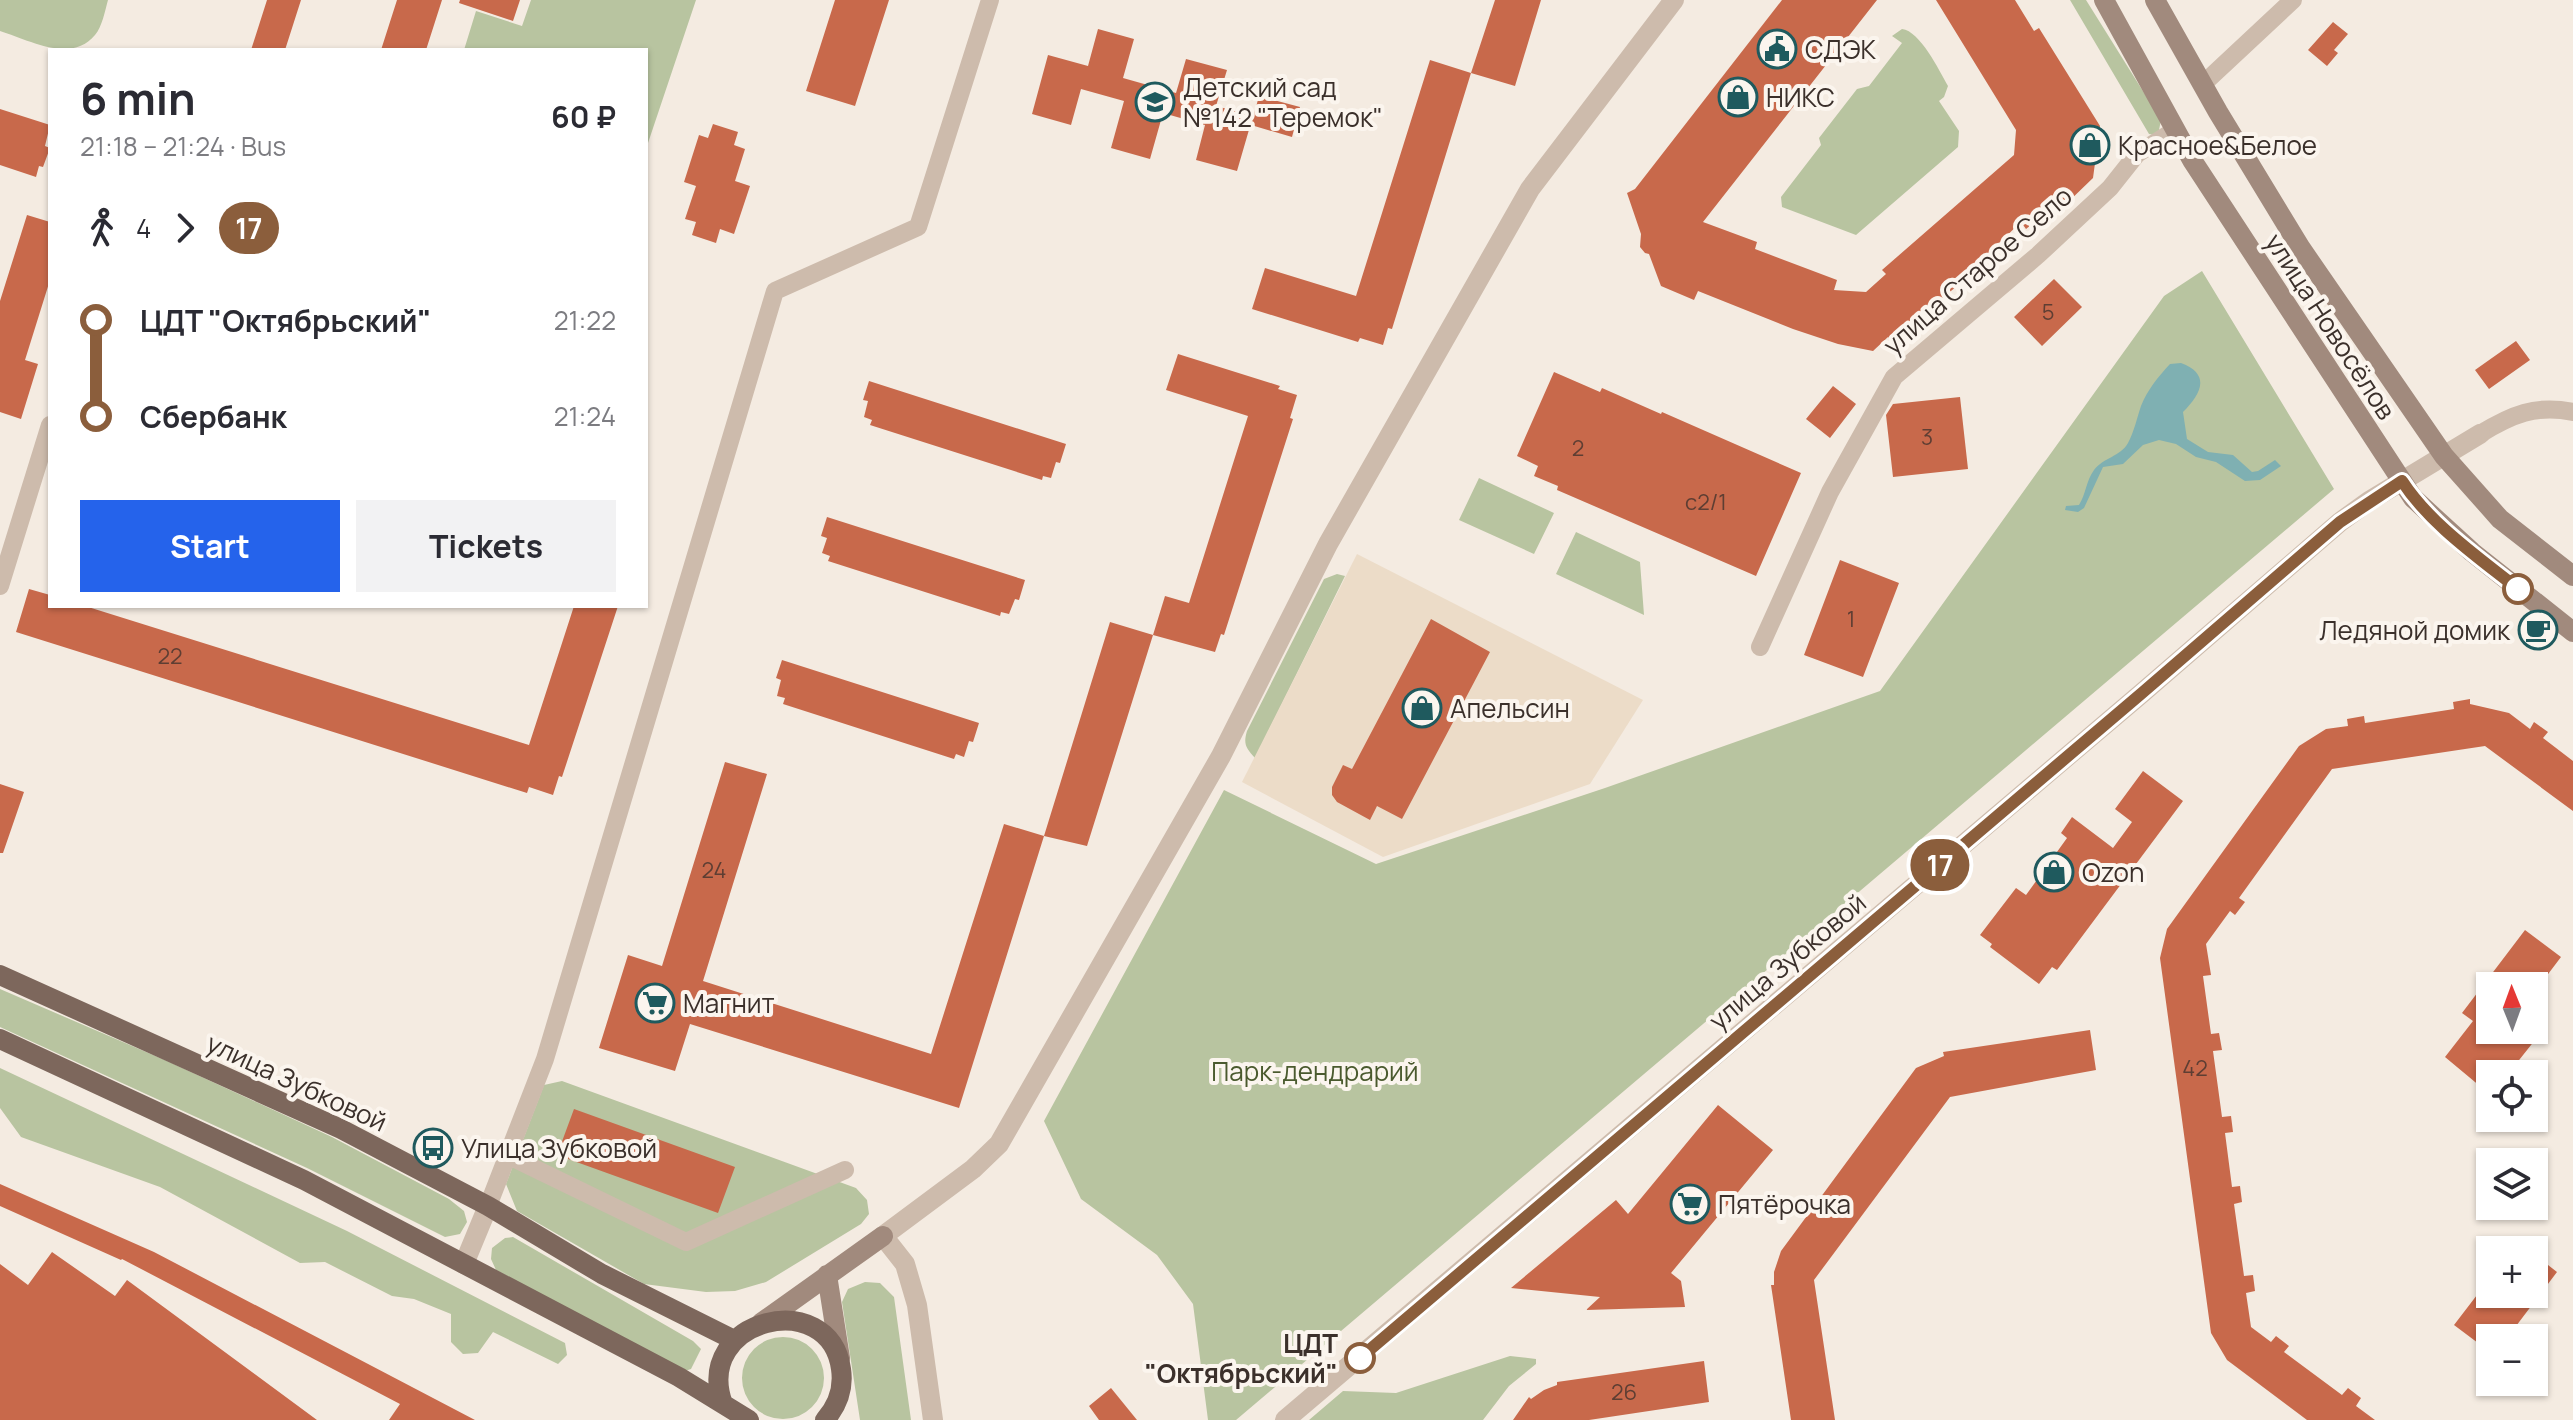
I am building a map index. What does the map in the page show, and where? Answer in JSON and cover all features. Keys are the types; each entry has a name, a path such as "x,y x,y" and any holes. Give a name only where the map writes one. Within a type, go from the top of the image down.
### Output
{"main road":[{"name":"улица Новосёлов","path":"2104,0 2192,160 2413,498 2472,552 2573,632"},
{"name":"улица Новосёлов","path":"2155,0 2202,85 2300,247 2444,456 2500,519 2573,576"},
{"name":"улица Зубковой","path":"0,975 341,1129 488,1206 602,1274 734,1340"},
{"path":"0,1039 304,1180 679,1377 749,1420"},
{"path":"723,1404 717,1387 718,1369 734,1340 883,1236"},
{"path":"827,1275 847,1420"},
{"path":"761,1323 795,1320 813,1326 824,1334 840,1358"},
{"path":"825,1420 834,1410 843,1384"}],"street":[{"path":"464,1264 545,1059 775,291 918,227 990,0"},
{"path":"933,1420 917,1305 905,1264 883,1236 973,1169 999,1144 1221,756 1328,544 1530,189 1674,0"},
{"path":"2202,85 2293,0"},
{"name":"улица Старое Село","path":"1760,647 1830,492 1894,377 2038,255 2110,188 2137,154 2175,130"},
{"path":"2480,434 2505,419 2550,407 2573,412"},
{"path":"0,586 48,431"},
{"name":"улица Зубковой","path":"1285,1420 2340,522 2480,434"},
{"path":"507,1155 686,1242 845,1170"}],"green space":[{"path":"0,0 108,0 95,35 74,48 49,47 0,31"},
{"path":"531,0 696,0 648,143 648,48 465,48 476,11 522,26"},
{"path":"2070,0 2086,0 2161,120 2155,135 2149,134"},
{"path":"1902,29 1916,36 1948,86 1939,101 1959,131 1958,147 1856,235 1782,207 1781,197 1821,145 1819,138 1857,89 1869,86 1902,43 1892,36"},
{"name":"Парк-дендрарий","path":"2202,271 2334,489 1236,1420 1208,1420 1193,1304 1157,1255 1081,1199 1044,1121 1224,790 1376,864 1605,788 1880,691 2164,296"},
{"path":"1479,478 1554,513 1534,554 1459,520"},
{"path":"1576,532 1640,562 1644,615 1556,574"},
{"path":"1337,574 1345,576 1255,758 1246,746 1247,731 1324,579"},
{"path":"0,989 332,1137 449,1199 464,1211 467,1222 460,1234 445,1237 307,1168 0,1027"},
{"path":"0,1068 347,1231 565,1343 567,1355 558,1364 493,1332 478,1353 463,1354 451,1342 451,1314 414,1299 392,1296 325,1262 300,1263 160,1187 21,1137 0,1108"},
{"path":"562,1081 856,1188 867,1200 869,1214 861,1224 766,1282 735,1291 706,1292 644,1284 517,1211 506,1184 544,1085"},
{"path":"513,1237 693,1341 701,1349 691,1369 685,1371 496,1270 491,1259 492,1248 505,1238"},
{"path":"865,1282 880,1283 894,1297 911,1420 860,1420 842,1302 848,1289"},
{"path":"783,1337 799,1340 812,1349 821,1362 824,1378 821,1394 812,1407 799,1416 783,1419 767,1416 754,1407 745,1394 742,1378 745,1362 754,1349 767,1340"},
{"path":"1510,1356 1536,1359 1536,1364 1509,1386 1483,1420 1309,1420 1343,1391 1396,1393"}],"shaded area":[{"path":"1357,554 1643,700 1590,784 1383,857 1242,782"}],"water":[{"path":"2181,363 2197,373 2200,380 2198,393 2183,412 2187,439 2208,452 2233,455 2252,472 2275,460 2281,466 2260,480 2245,481 2216,462 2196,457 2176,444 2159,440 2143,445 2123,464 2103,467 2084,508 2078,512 2065,510 2066,506 2079,505 2094,470 2128,443 2141,406 2157,379 2170,364"}],"building":[{"path":"267,0 301,0 286,48 252,48"},
{"path":"397,0 442,0 427,48 382,48"},
{"path":"460,0 520,0 513,21 459,3"},
{"path":"835,0 889,0 855,106 806,91"},
{"path":"1495,0 1541,0 1515,86 1471,73"},
{"path":"1782,0 1877,0 1703,222 1757,242 1755,249 1837,280 1834,290 1866,292 1886,274 1882,270 2014,155 2016,130 1936,0 2015,0 2034,31 2039,28 2100,126 2093,178 2064,206 2059,202 2026,229 2021,222 1998,244 2001,249 1892,340 1888,337 1873,351 1838,344 1793,329 1698,291 1694,300 1661,286 1649,254 1640,247 1641,234 1627,193 1635,189"},
{"path":"2333,22 2348,34 2334,50 2338,53 2327,66 2308,50"},
{"path":"1098,29 1134,39 1123,78 1176,93 1186,59 1227,70 1216,106 1253,116 1237,171 1196,160 1205,125 1163,113 1150,159 1111,148 1124,101 1081,89 1071,125 1032,114 1048,55 1088,66"},
{"path":"1430,60 1471,73 1392,329 1388,328 1383,345 1360,338 1358,342 1252,309 1265,268 1356,296"},
{"path":"1259,96 1300,107 1292,137 1251,125"},
{"path":"0,109 48,124 45,146 48,153 36,177 0,165"},
{"path":"713,124 738,132 734,145 745,149 735,181 750,186 734,234 720,229 716,243 692,235 696,222 685,219 696,186 684,182 699,135 708,138"},
{"path":"27,215 48,221 48,286 25,360 38,364 21,419 0,412 0,301"},
{"path":"2054,279 2082,307 2042,346 2014,317"},
{"path":"2516,341 2530,360 2489,389 2475,370"},
{"path":"1178,354 1280,386 1278,389 1297,395 1290,418 1293,419 1224,635 1221,634 1215,652 1153,635 1165,596 1189,603 1248,416 1166,390"},
{"path":"1554,372 1600,392 1602,388 1662,412 1801,473 1756,576 1557,490 1558,486 1534,476 1538,466 1517,456"},
{"path":"869,381 1066,444 1060,463 1056,462 1051,478 1043,476 1042,480 870,425 872,420 864,417 868,401 863,400"},
{"path":"1833,386 1856,404 1830,438 1806,419"},
{"path":"1960,397 1968,469 1893,477 1886,415 1893,404"},
{"path":"827,517 1025,580 1019,600 1015,599 1009,614 1001,612 1000,616 828,561 830,556 822,553 827,538 821,536"},
{"path":"1840,560 1899,583 1863,677 1804,655"},
{"path":"29,589 48,594 48,608 91,608 529,745 573,608 617,608 562,777 559,776 553,795 529,787 527,793 16,632"},
{"name":"Апельсин","path":"1431,619 1490,652 1402,819 1377,806 1370,820 1337,802 1332,795 1332,787 1343,765 1352,769"},
{"path":"1110,622 1153,635 1087,846 1044,836"},
{"path":"782,660 979,723 973,742 969,741 964,757 956,754 954,759 783,704 785,698 777,696 781,680 776,678"},
{"path":"2470,699 2470,704 2509,713 2530,729 2534,722 2548,732 2543,738 2573,761 2573,811 2485,746 2332,769 2239,898 2245,902 2235,915 2230,911 2206,944 2211,975 2203,976 2211,1034 2219,1033 2222,1050 2213,1051 2222,1117 2231,1116 2233,1132 2225,1133 2232,1187 2240,1186 2242,1202 2234,1204 2244,1276 2253,1275 2255,1291 2246,1293 2251,1327 2271,1342 2276,1336 2289,1346 2284,1352 2342,1395 2348,1388 2361,1398 2356,1406 2375,1420 2307,1420 2227,1360 2211,1333 2160,958 2167,929 2299,746 2326,729 2348,726 2347,719 2364,716 2365,723 2454,709 2453,702"},
{"path":"725,762 767,774 703,981 931,1054 1004,824 1044,836 959,1108 690,1024 675,1071 599,1048 628,955 662,966"},
{"path":"2143,771 2183,801 2057,970 2052,967 2039,984 1990,947 1992,944 1980,935 2016,888 2026,895 2067,838 2061,833 2072,817 2113,848 2132,822 2115,809"},
{"path":"0,784 24,792 3,853 0,853"},
{"path":"2525,930 2561,957 2548,974 2493,972"},
{"path":"2476,995 2476,1044 2532,1044 2519,1060 2476,1060 2476,1083 2445,1057 2473,1021 2462,1013"},
{"path":"2090,1030 2096,1070 1950,1097 1814,1280 1835,1420 1791,1420 1771,1285 1774,1285 1774,1272 1781,1251 1916,1068 1944,1056 1943,1052"},
{"path":"1718,1105 1773,1150 1671,1273 1681,1281 1685,1307 1586,1310 1600,1297 1511,1288 1616,1200 1628,1214"},
{"path":"574,1109 735,1167 718,1213 557,1155"},
{"path":"0,1184 154,1252 475,1420 389,1420 400,1404 122,1259 0,1206"},
{"path":"52,1252 115,1296 127,1280 317,1420 0,1420 0,1264 28,1285"},
{"path":"2548,1265 2557,1272 2548,1284"},
{"path":"2476,1296 2476,1308 2530,1308 2518,1324 2476,1324 2476,1342 2454,1325"},
{"path":"1704,1361 1709,1402 1589,1420 1513,1420 1529,1397 1531,1399 1557,1385 1557,1382"},
{"path":"1111,1388 1137,1420 1099,1420 1089,1406"}],"bus line":[{"name":"17","path":"1360,1358 2340,522 2369,501 2402,481 2413,498 2518,589"}],"place":[{"name":"СДЭК","path":"1777,49"},
{"name":"НИКС","path":"1738,97"},
{"name":"Детский сад №142 \"Теремок\"","path":"1155,102"},
{"name":"Красное&Белое","path":"2090,145"},
{"name":"Ледяной домик","path":"2538,630"},
{"name":"Апельсин","path":"1422,708"},
{"name":"Ozon","path":"2054,872"},
{"name":"Магнит","path":"655,1003"},
{"name":"Улица Зубковой","path":"433,1148"},
{"name":"Пятёрочка","path":"1690,1204"},
{"name":"ЦДТ \"Октябрьский\"","path":"1360,1358"}]}
